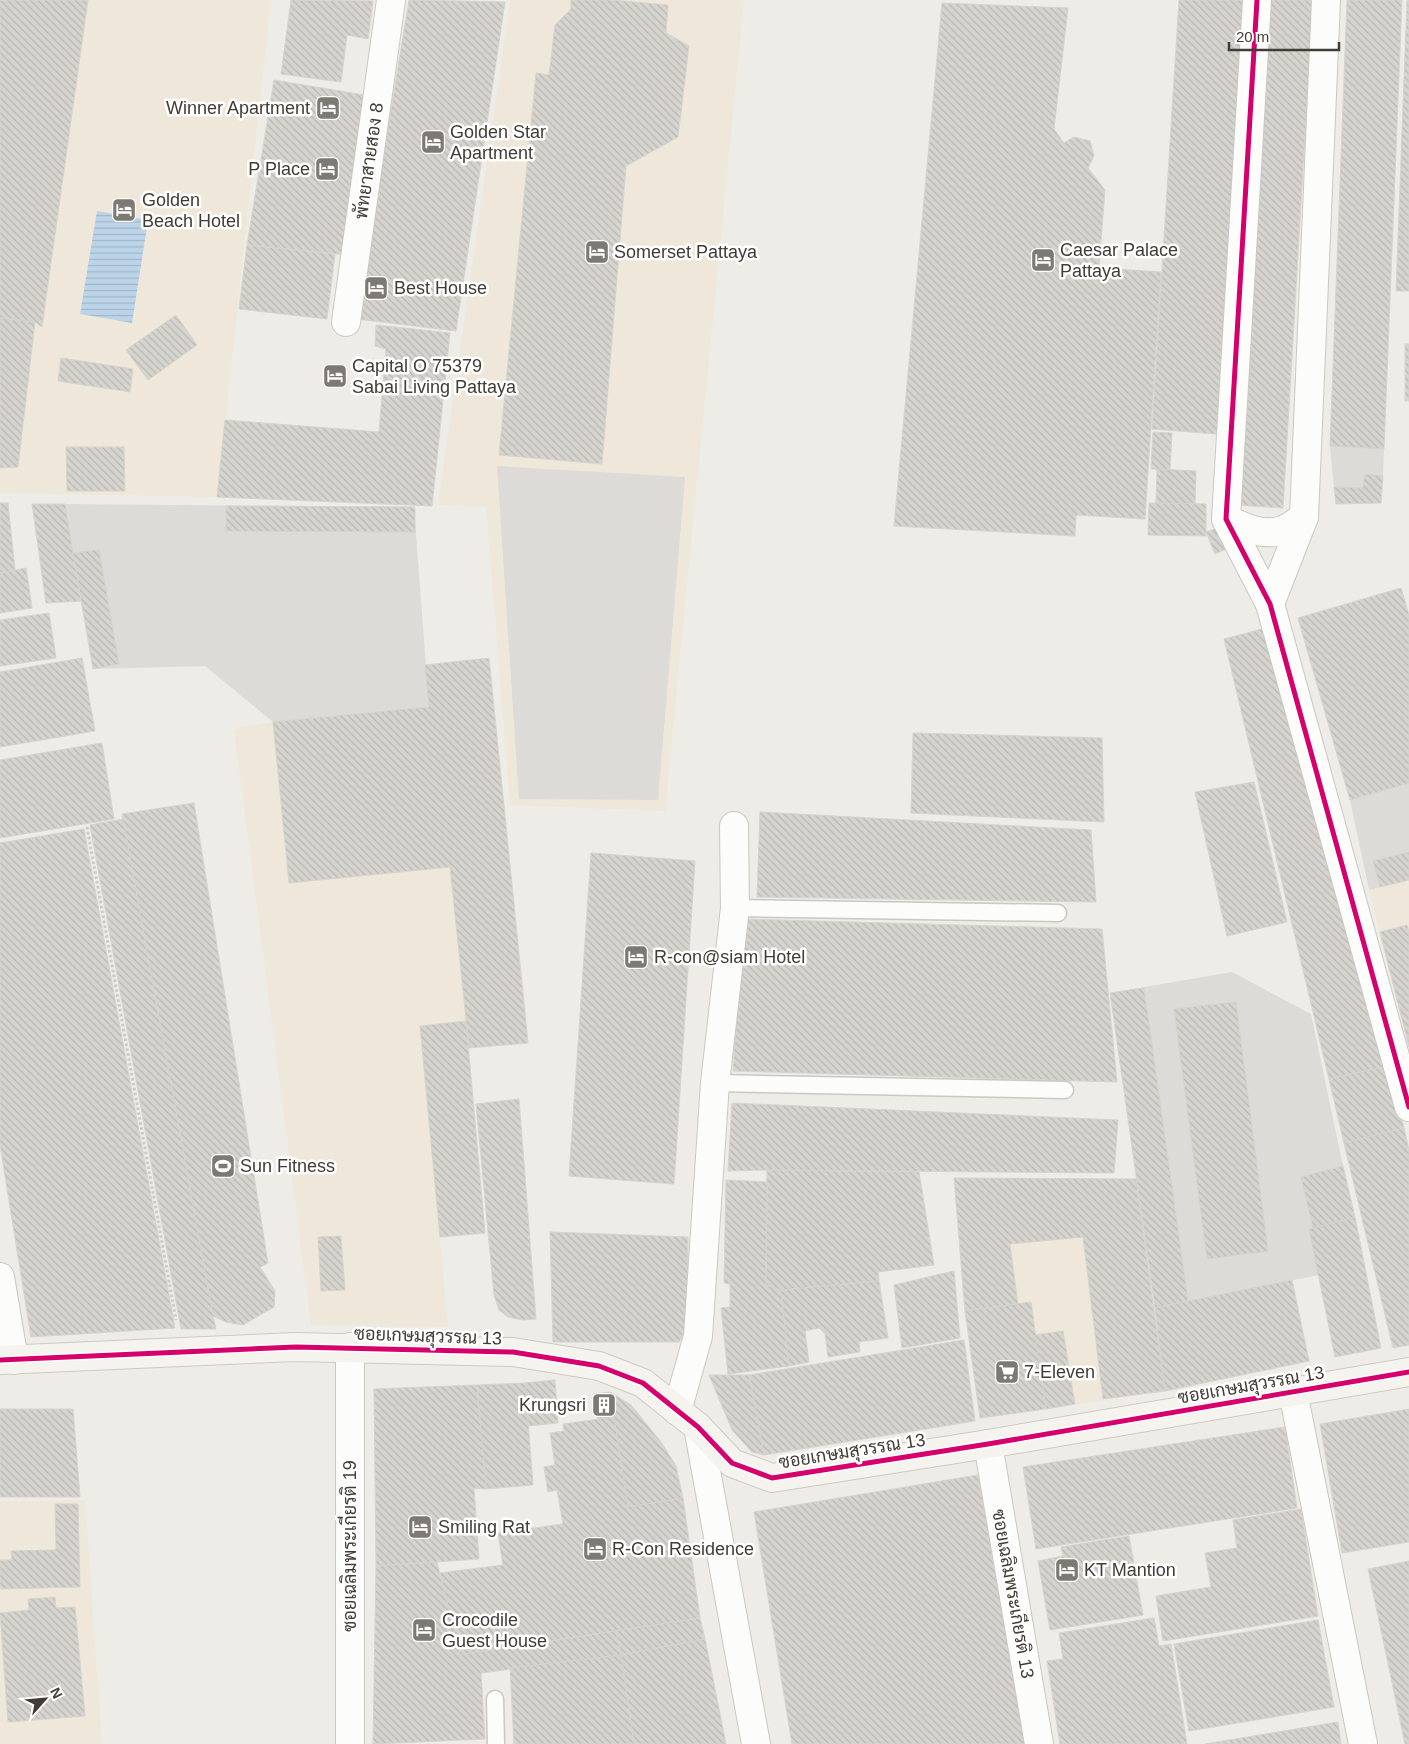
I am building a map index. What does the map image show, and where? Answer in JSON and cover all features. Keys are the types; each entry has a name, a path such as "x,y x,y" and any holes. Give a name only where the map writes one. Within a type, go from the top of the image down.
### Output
{"street":[{"name":"พัทยาสายสอง 8","path":"346,322 391,0"},
{"path":"1257,0 1226,519 1270,604 1409,1107"},
{"path":"1270,604 1304,517 1326,0"},
{"path":"1226,519 1248,529 1268,532 1283,530 1304,517"},
{"path":"734,826 735,908 715,1084 698,1336 688,1419 756,1744"},
{"path":"0,1277 7,1360"},
{"name":"ซอยเกษมสุวรรณ 13","path":"7,1360 296,1347 513,1352 599,1366 643,1383 688,1419 732,1463 772,1478 988,1444 1409,1372"},
{"name":"ซอยเฉลิมพระเกียรติ 19","path":"350,1347 350,1744"},
{"path":"1293,1392 1363,1744"},
{"name":"ซอยเฉลิมพระเกียรติ 13","path":"988,1444 1039,1744"}],"lane":[{"path":"735,908 1058,914"},
{"path":"715,1084 1065,1090"},
{"path":"495,1699 496,1744"}],"path":[{"path":"87,827 182,1352"}],"shaded area":[{"name":"Golden Beach Hotel","path":"0,0 271,0 217,497 0,493"},
{"name":"Somerset Pattaya","path":"510,0 744,0 665,811 510,805 486,507 438,505"},
{"path":"1330,446 1384,449 1383,476 1365,474 1363,488 1334,487"},
{"path":"497,466 685,477 658,800 519,799"},
{"path":"65,504 414,507 429,707 273,722 205,666 93,669"},
{"path":"489,658 526,1014 420,1026 448,1327 311,1325 234,729 273,722 429,707 425,665"},
{"path":"1409,783 1409,880 1369,890 1350,800"},
{"path":"1409,880 1409,1047 1369,890"},
{"path":"1232,972 1311,1014 1343,1166 1301,1177 1313,1228 1310,1229 1319,1275 1155,1308 1110,993"},
{"path":"954,1178 1136,1179 1165,1391 1046,1409 1030,1302 965,1311"},
{"path":"85,1500 102,1744 0,1744 0,1501"}],"water":[{"path":"97,211 148,220 132,323 80,314"}],"building":[{"path":"0,0 88,0 42,327 35,322 0,318"},
{"path":"291,0 373,1 368,39 347,35 341,82 281,74"},
{"path":"409,0 505,2 456,331 357,319"},
{"path":"571,0 612,0 668,5 666,33 689,46 678,137 626,166 602,464 499,455 536,73 549,75 555,25 571,9"},
{"path":"1179,0 1245,0 1217,434 1152,429"},
{"path":"1266,0 1313,0 1283,508 1237,505"},
{"path":"1347,0 1402,0 1384,449 1330,446"},
{"path":"1407,0 1409,0 1409,291 1396,291"},
{"path":"942,3 1068,8 1054,129 1064,143 1074,137 1090,141 1094,156 1088,168 1105,190 1099,268 1161,272 1145,519 1076,515 1075,536 894,526"},
{"path":"274,80 364,95 347,255 247,245"},
{"path":"247,245 335,254 327,319 239,309"},
{"path":"176,315 197,345 148,380 126,350"},
{"path":"0,318 35,322 18,467 0,468"},
{"path":"376,325 450,333 432,506 217,497 225,420 379,432 386,349 375,346"},
{"path":"1405,344 1409,344 1409,401 1405,401"},
{"path":"61,358 133,369 130,392 58,381"},
{"path":"1153,432 1172,433 1170,470 1151,469"},
{"path":"66,447 124,447 125,491 67,491"},
{"path":"1157,469 1196,471 1195,504 1156,503"},
{"path":"1365,474 1383,476 1381,503 1336,504 1334,487 1363,488"},
{"path":"0,503 8,503 15,570 0,573"},
{"path":"1149,503 1206,504 1206,536 1148,535"},
{"path":"32,504 65,504 81,601 46,603"},
{"path":"226,506 415,507 415,532 226,531"},
{"path":"1218,528 1226,549 1215,554 1206,532"},
{"path":"99,550 119,664 93,669 73,553"},
{"path":"26,568 32,608 0,613 0,573"},
{"path":"1401,588 1409,615 1409,783 1350,800 1298,618"},
{"path":"49,613 56,658 0,666 0,620"},
{"path":"1266,628 1387,1066 1329,1079 1224,639"},
{"path":"82,658 95,731 0,747 0,672"},
{"path":"489,658 528,1043 469,1048 450,867 289,883 273,722 429,707 425,665"},
{"path":"913,733 1102,738 1104,822 911,813"},
{"path":"102,743 114,819 0,838 0,760"},
{"path":"1254,782 1287,922 1227,936 1195,792"},
{"path":"194,803 268,1263 260,1267 275,1291 274,1307 243,1325 226,1322 213,1316 122,814"},
{"path":"760,812 1091,830 1096,902 757,897"},
{"path":"123,819 216,1329 181,1329 90,825"},
{"path":"84,829 175,1328 31,1337 0,1145 0,843"},
{"path":"1409,852 1409,880 1380,887 1373,861"},
{"name":"R-con@siam Hotel","path":"591,853 695,861 674,1184 569,1176"},
{"path":"744,919 1102,929 1117,1082 733,1071"},
{"path":"1407,925 1409,932 1409,1047 1380,932"},
{"path":"1144,988 1188,1301 1155,1308 1110,993"},
{"path":"1236,1002 1268,1251 1207,1259 1174,1009"},
{"path":"466,1021 485,1233 440,1237 420,1026"},
{"path":"1387,1066 1404,1128 1344,1143 1329,1079"},
{"path":"519,1099 536,1319 523,1320 508,1317 499,1310 494,1295 476,1104"},
{"path":"732,1103 1118,1120 1114,1173 728,1171"},
{"path":"1404,1128 1409,1150 1409,1345 1393,1348 1344,1143"},
{"path":"1343,1166 1355,1217 1313,1228 1301,1177"},
{"path":"767,1170 919,1172 934,1265 878,1272 879,1281 781,1290 766,1285"},
{"path":"954,1178 1136,1179 1165,1391 1103,1399 1083,1237 1010,1244 1018,1304 965,1311"},
{"path":"726,1180 767,1182 766,1285 781,1290 789,1366 728,1374 721,1308 730,1307 730,1284 724,1283"},
{"path":"1355,1217 1381,1348 1335,1357 1309,1229"},
{"path":"550,1232 688,1237 687,1327 679,1342 553,1342"},
{"path":"341,1236 345,1290 321,1291 318,1237"},
{"path":"954,1271 960,1338 902,1348 894,1285"},
{"path":"1292,1280 1309,1361 1165,1391 1155,1308"},
{"path":"879,1281 888,1338 859,1342 860,1352 828,1357 825,1334 819,1328 805,1331 809,1362 789,1366 781,1290"},
{"name":"7-Eleven","path":"1031,1302 1046,1409 980,1418 965,1311"},
{"path":"1063,1331 1075,1404 1046,1409 1035,1335"},
{"path":"964,1340 975,1421 764,1455 749,1375"},
{"path":"709,1375 749,1375 764,1455 752,1452 732,1430"},
{"path":"555,1380 558,1423 528,1426 525,1383"},
{"path":"525,1383 533,1485 486,1489 477,1385"},
{"path":"477,1385 486,1489 474,1488 479,1559 376,1566 374,1389"},
{"path":"610,1392 631,1405 661,1442 676,1466 683,1498 628,1507"},
{"name":"Krungsri","path":"610,1392 614,1417 598,1419 594,1394"},
{"path":"0,1409 73,1409 80,1497 0,1497"},
{"path":"1409,1409 1409,1542 1342,1553 1320,1424"},
{"name":"R-Con Residence","path":"614,1417 628,1507 683,1498 700,1618 460,1655 440,1573 503,1565 498,1533 563,1524 557,1490 548,1492 544,1467 555,1465 550,1433 564,1431 563,1424"},
{"path":"1285,1427 1297,1508 1036,1549 1023,1467"},
{"path":"978,1475 1025,1744 792,1744 754,1512"},
{"path":"55,1504 78,1504 80,1587 0,1589 0,1560 12,1560 11,1551 56,1550"},
{"path":"1301,1509 1318,1616 1163,1641 1156,1596 1211,1587 1205,1553 1237,1548 1233,1520"},
{"path":"1129,1536 1143,1615 1050,1630 1038,1561 1063,1556 1061,1547"},
{"path":"1409,1561 1409,1744 1405,1744 1368,1569"},
{"path":"437,1562 460,1655 616,1631 621,1655 481,1673 485,1739 373,1744 376,1566"},
{"path":"55,1597 56,1608 75,1607 85,1716 8,1722 0,1613 29,1610 28,1599"},
{"path":"700,1618 705,1639 621,1655 616,1631"},
{"path":"1154,1618 1159,1646 1171,1644 1187,1744 1060,1744 1047,1661 1063,1659 1059,1633"},
{"path":"1318,1620 1334,1707 1189,1731 1174,1644"},
{"path":"705,1639 726,1744 634,1744 621,1655"},
{"path":"621,1655 634,1744 514,1744 510,1668"},
{"path":"1338,1722 1341,1744 1205,1744"}],"cycle path":[{"path":"1257,0 1226,519 1270,604 1409,1107"},
{"path":"0,1360 296,1347 513,1352 599,1366 643,1383 698,1427 732,1463 772,1478 988,1444 1409,1372"}],"place":[{"name":"Winner Apartment","path":"328,108"},
{"name":"Golden Star Apartment","path":"433,142"},
{"name":"P Place","path":"327,169"},
{"name":"Golden Beach Hotel","path":"124,210"},
{"name":"Somerset Pattaya","path":"597,252"},
{"name":"Caesar Palace Pattaya","path":"1043,260"},
{"name":"Best House","path":"376,288"},
{"name":"Capital O 75379 Sabai Living Pattaya","path":"335,376"},
{"name":"R-con@siam Hotel","path":"636,957"},
{"name":"Sun Fitness","path":"223,1166"},
{"name":"7-Eleven","path":"1007,1372"},
{"name":"Krungsri","path":"604,1405"},
{"name":"Smiling Rat","path":"420,1527"},
{"name":"R-Con Residence","path":"595,1549"},
{"name":"KT Mantion","path":"1067,1570"},
{"name":"Crocodile Guest House","path":"424,1630"}]}
